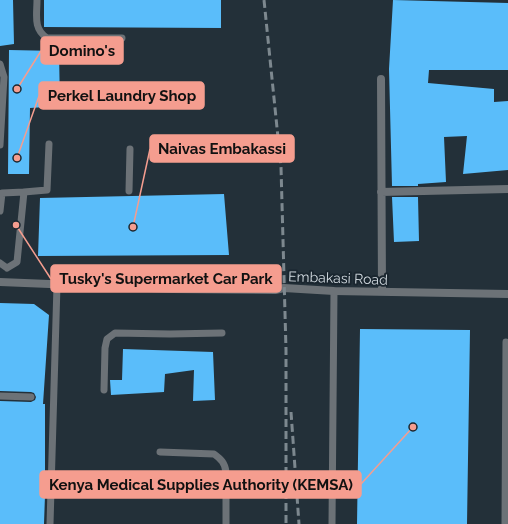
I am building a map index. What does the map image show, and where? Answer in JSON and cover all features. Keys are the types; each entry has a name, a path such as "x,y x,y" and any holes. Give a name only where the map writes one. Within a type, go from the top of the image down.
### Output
{"street":[{"path":"380,79 382,292"},
{"path":"382,192 508,189"},
{"name":"Embakasi Road","path":"4,282 172,289 276,290 284,288 334,291 508,294"}],"lane":[{"path":"37,0 37,26 40,34 47,38 122,38"},
{"path":"0,64 4,78 0,146"},
{"path":"0,211 2,192 47,190 50,144"},
{"path":"129,191 130,149"},
{"path":"4,282 8,268 17,262 24,192"},
{"path":"0,263 8,268"},
{"path":"50,524 57,285"},
{"path":"332,524 334,291"},
{"path":"104,390 105,348 107,339 115,333 222,333"},
{"path":"505,524 507,489 506,342"},
{"path":"0,396 31,397"},
{"path":"160,452 214,454 220,458 225,465 226,472 226,524"}],"building":[{"path":"0,0 13,0 14,44 0,46"},
{"path":"44,0 221,0 221,28 44,27"},
{"path":"393,0 508,3 508,70 429,70 428,83 494,89 494,102 508,101 508,170 463,174 467,136 444,137 446,182 418,184 418,186 392,186 389,69"},
{"path":"9,50 59,51 60,106 30,108 29,174 8,174"},
{"path":"224,194 229,255 38,256 40,198"},
{"path":"392,197 418,197 419,241 394,242"},
{"path":"0,303 34,304 49,315 43,404 45,404 44,524 0,524 0,401 31,402 35,400 36,397 34,393 31,392 0,391"},
{"path":"360,329 470,330 467,524 357,524"},
{"path":"123,349 213,352 215,400 193,401 194,370 165,374 164,392 111,395 110,380 122,380"}],"railway":[{"path":"264,0 281,167 286,350 286,524"},
{"path":"291,412 299,524"}],"place":[{"name":"Domino's","path":"17,89"},
{"name":"Perkel Laundry Shop","path":"17,158"},
{"name":"Tusky's Supermarket Car Park","path":"16,225"},
{"name":"Naivas Embakassi","path":"133,227"},
{"name":"Kenya Medical Supplies Authority (KEMSA)","path":"413,427"}]}
